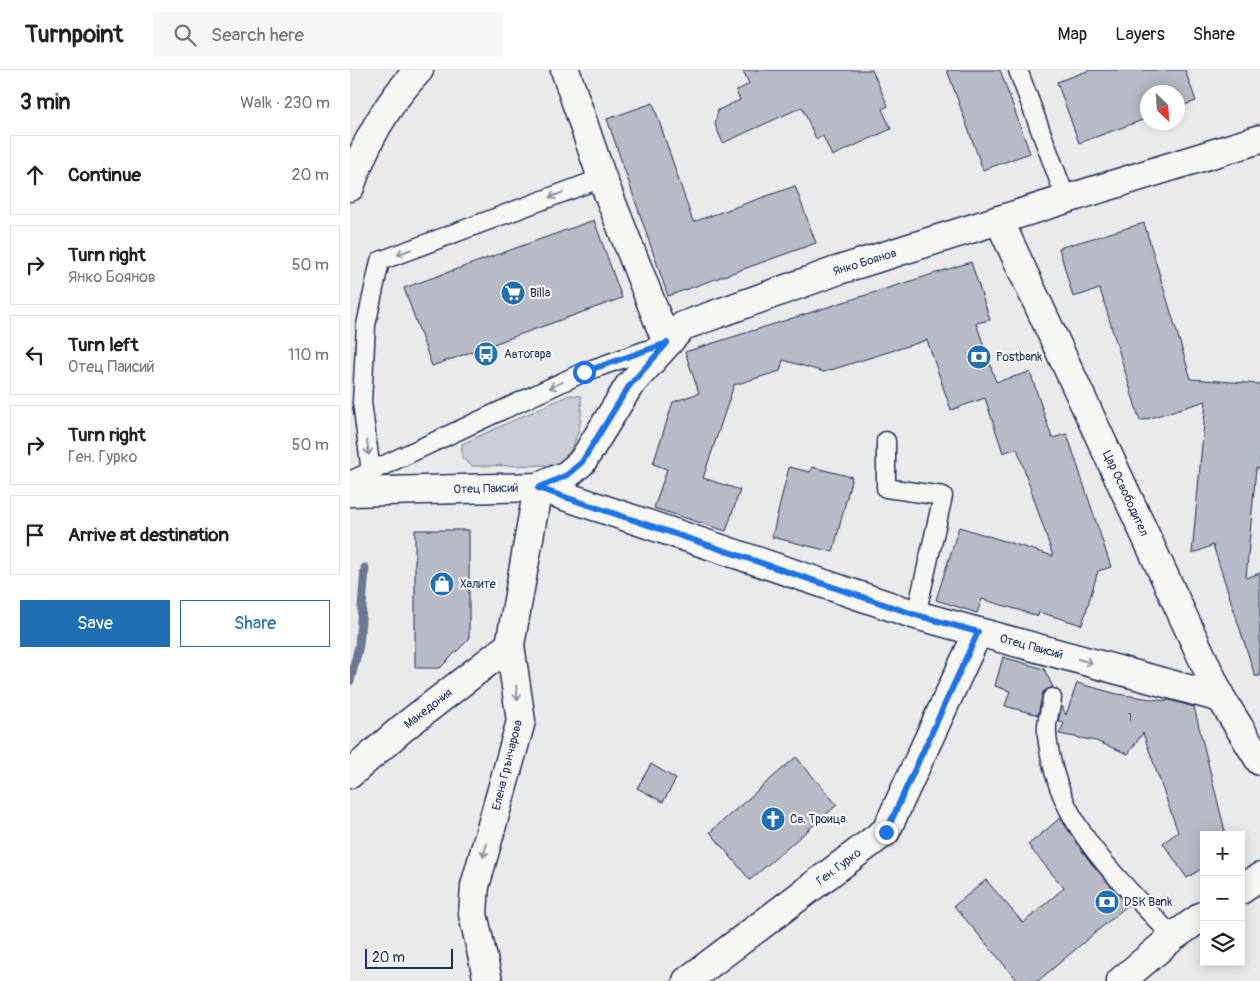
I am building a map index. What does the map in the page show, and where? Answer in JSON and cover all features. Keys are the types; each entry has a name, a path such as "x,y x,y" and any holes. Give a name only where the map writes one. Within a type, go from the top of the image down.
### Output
{"street":[{"path":"350,187 360,159 379,119 401,88 419,70"},
{"path":"565,70 602,178 667,343"},
{"name":"Янко Боянов","path":"538,488 567,475 582,462 629,386 684,326 840,270 1260,139"},
{"name":"Цар Освободител","path":"999,220 1221,698 1260,762"},
{"name":"Отец Паисий","path":"350,492 538,488 916,615 1221,698"},
{"name":"Елена Грънчарова","path":"488,981 473,914 475,886 521,721 510,644 538,488"},
{"name":"Ген. Гурко","path":"687,981 886,832 978,632"},
{"name":"Македония","path":"350,774 404,727 510,644"},
{"path":"1245,887 1260,876"},
{"path":"1121,981 1173,937 1200,919"}],"lane":[{"path":"1018,70 1066,199"},
{"path":"371,472 362,402 366,325 380,261 602,178"},
{"path":"350,481 584,372 667,343"},
{"path":"886,441 886,488 943,496 916,615"},
{"path":"1052,698 1047,726 1049,749 1054,773 1074,822 1091,848 1173,937"}],"shaded area":[{"path":"569,395 581,396 580,425 575,441 561,465 472,466 462,458 462,444"}],"building":[{"path":"743,70 872,70 888,106 882,109 891,129 832,156 823,136 816,139 802,107 723,143 715,125 718,110 740,100 736,91 749,84"},
{"path":"947,70 1000,70 1030,153 983,170"},
{"path":"1090,70 1185,70 1196,101 1185,105 1185,85 1140,85 1140,121 1079,143 1057,82"},
{"path":"653,103 693,222 795,186 816,243 668,296 607,119"},
{"name":"Billa","path":"594,220 622,298 432,366 404,288"},
{"path":"1144,223 1191,379 1260,384 1260,469 1256,468 1246,578 1260,573 1260,676 1255,676 1213,545 1192,554 1206,401 1140,421 1100,289 1073,297 1059,248"},
{"path":"971,262 990,320 976,323 996,382 1030,372 1052,438 1067,434 1111,567 1098,571 1082,625 1039,612 1038,616 982,599 977,613 936,600 959,527 1053,556 1017,448 1003,453 985,398 951,410 927,340 824,372 783,360 780,371 734,385 703,478 740,490 726,531 654,508 667,469 653,464 673,402 699,393 685,352"},
{"path":"789,467 810,472 812,467 852,477 833,552 772,537"},
{"name":"Халите","path":"415,530 469,530 469,639 440,668 415,668"},
{"path":"1003,657 1044,669 1053,687 1043,692 1038,715 1005,706 1010,691 995,686"},
{"path":"1077,683 1117,694 1169,700 1194,707 1225,831 1200,831 1200,870 1187,878 1163,843 1178,832 1143,733 1128,754 1096,741 1059,734 1064,723 1058,721 1062,706 1066,715"},
{"name":"Св. Троица","path":"796,757 837,805 750,880 710,832"},
{"path":"651,764 676,779 663,802 637,788"},
{"path":"1060,818 1092,864 1128,905 1038,981 1018,981 954,906 986,880 1023,923 1064,888 1028,845"}],"waterway":[{"path":"350,681 359,646 365,568"}],"place":[{"name":"Billa","path":"513,293"},
{"name":"Автогара","path":"486,354"},
{"name":"Postbank","path":"979,357"},
{"name":"Халите","path":"442,584"},
{"name":"Св. Троица","path":"773,819"},
{"name":"DSK Bank","path":"1107,902"}],"route":[{"path":"584,372 667,343 629,386 582,462 567,475 538,488 916,615 978,632 886,832"}]}
